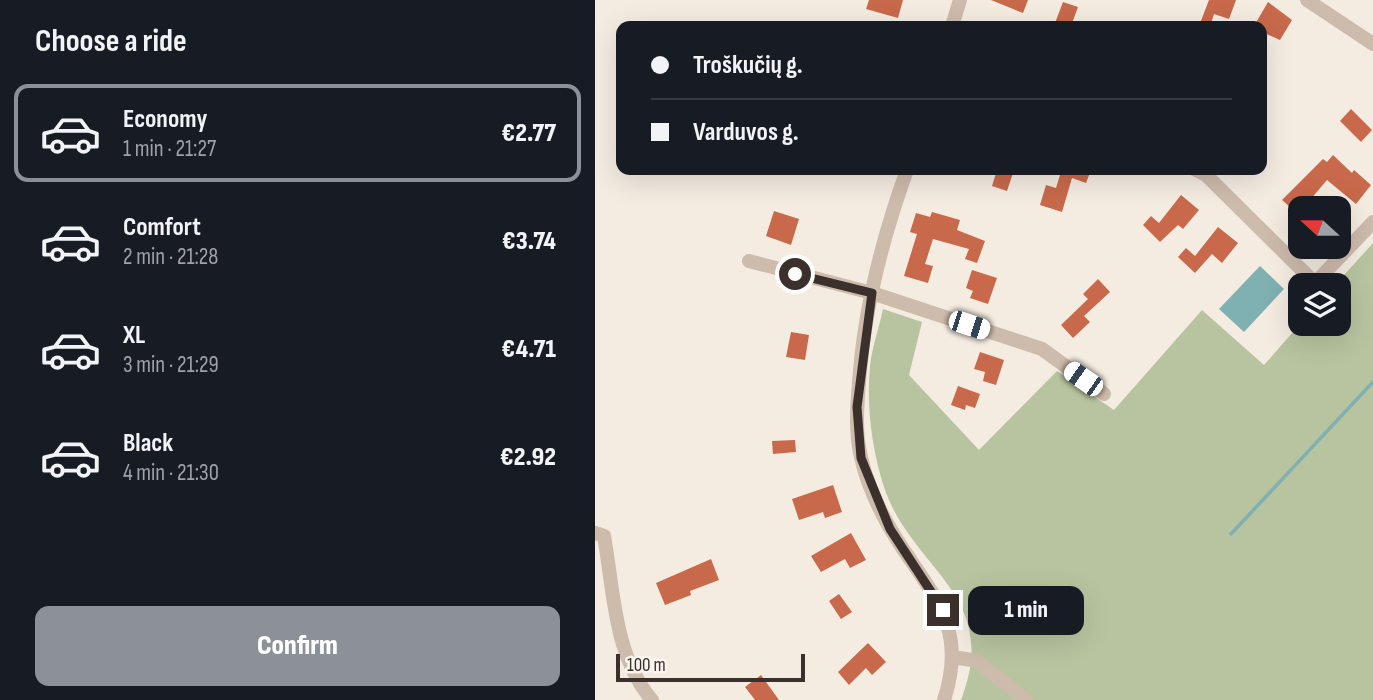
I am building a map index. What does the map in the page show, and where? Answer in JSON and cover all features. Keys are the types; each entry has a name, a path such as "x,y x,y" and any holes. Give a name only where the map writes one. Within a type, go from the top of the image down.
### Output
{"street":[{"path":"954,21 960,0"},
{"path":"1307,0 1373,44"},
{"path":"905,175 887,230 872,293 857,407 861,458 890,529 943,610 949,626 953,656 944,700"},
{"path":"1206,175 1315,283 1373,222"},
{"path":"749,261 872,293 1042,349 1104,394"},
{"path":"595,533 604,536 621,644 641,686 652,700"},
{"path":"953,656 977,662 1025,700"}],"green space":[{"path":"1373,243 1373,700 961,700 971,664 970,634 962,608 897,516 884,487 876,458 871,427 869,381 872,352 883,309 922,322 909,375 979,450 1057,371 1114,410 1202,310 1264,365 1289,336 1351,336 1351,273 1346,273"}],"water":[{"path":"1260,266 1284,289 1244,332 1219,309"}],"building":[{"path":"869,0 903,0 898,18 866,9"},
{"path":"991,0 1028,0 1023,13"},
{"path":"1209,0 1236,0 1229,19 1214,14 1212,21 1201,21"},
{"path":"1063,2 1078,7 1073,21 1056,21"},
{"path":"1268,2 1292,20 1280,40 1267,34 1267,21 1257,21"},
{"path":"1351,109 1372,130 1361,142 1340,121"},
{"path":"1333,155 1352,173 1354,170 1371,185 1356,204 1351,196 1346,196 1327,180 1313,196 1288,196 1288,205 1282,200 1323,159 1327,162"},
{"path":"995,175 1012,175 1007,191 992,186"},
{"path":"1060,175 1089,175 1086,183 1072,178 1062,212 1040,205 1046,185 1056,188"},
{"path":"1181,195 1199,210 1183,229 1178,225 1160,242 1143,225 1151,216 1159,223"},
{"path":"774,211 799,219 791,245 766,236"},
{"path":"932,212 960,220 957,230 985,241 977,263 965,259 969,249 933,239 925,264 933,266 928,283 904,276 917,234 910,232 916,213 930,217"},
{"path":"1218,227 1238,243 1222,263 1212,254 1195,273 1178,257 1186,248 1195,256"},
{"path":"972,270 997,278 988,304 970,298 973,291 966,288"},
{"path":"1098,279 1110,292 1084,316 1090,322 1073,338 1061,325 1088,299 1083,294"},
{"path":"791,332 809,335 805,360 786,357"},
{"path":"980,352 1004,360 996,385 983,381 985,372 974,369"},
{"path":"958,386 980,394 975,408 966,405 965,410 951,405"},
{"path":"795,440 796,452 773,454 772,441"},
{"path":"833,485 842,512 825,518 823,512 799,520 792,499"},
{"path":"851,533 866,560 850,568 845,559 821,572 811,556"},
{"path":"711,559 719,580 690,591 691,595 665,605 656,583"},
{"path":"839,594 852,612 841,619 829,601"},
{"path":"868,643 886,662 872,675 866,668 849,685 838,672"},
{"path":"761,675 779,700 755,700 745,687"}],"waterway":[{"path":"1231,534 1373,382"}],"route":[{"path":"795,274 872,293 860,367 857,407 861,458 890,529 943,610"}]}
